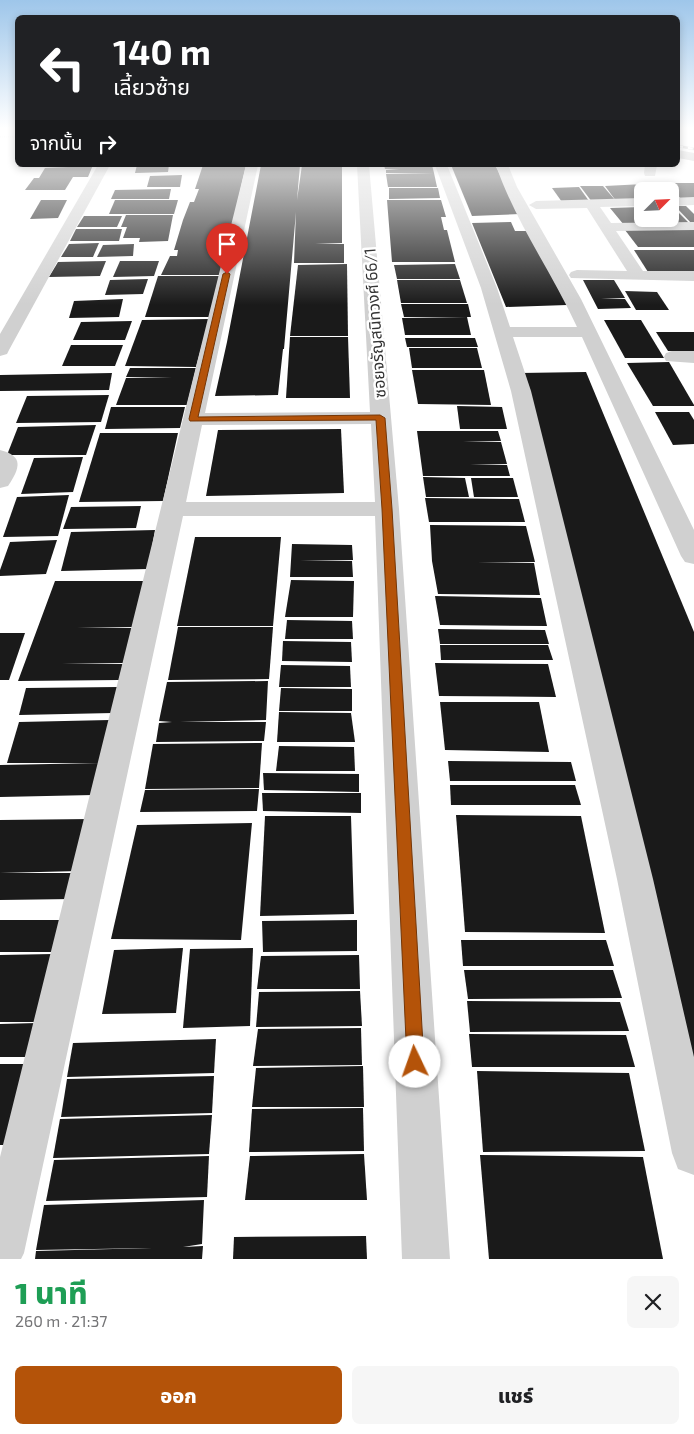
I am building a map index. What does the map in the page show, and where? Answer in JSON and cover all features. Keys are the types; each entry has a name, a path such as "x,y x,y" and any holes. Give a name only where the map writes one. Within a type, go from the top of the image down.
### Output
{"street":[{"path":"0,350 92,187"},
{"path":"0,1253 247,187"},
{"name":"ซอยจรัญสนิทวงศ์ 66/1","path":"364,187 387,509 426,1259"},
{"path":"450,187 490,288 521,391 635,879 694,1153"},
{"path":"510,187 573,299 694,556"},
{"path":"679,202 694,201"},
{"path":"536,205 634,202"},
{"path":"591,204 608,227 638,276"},
{"path":"608,227 694,226"},
{"path":"577,275 694,276"},
{"path":"503,332 589,332"},
{"path":"673,357 694,357"},
{"path":"193,419 380,418"},
{"path":"0,457 7,460 8,464 0,481"},
{"path":"172,509 387,509"}],"building":[{"path":"27,187 67,187 65,190 25,190"},
{"path":"196,187 241,187 221,275 161,275 170,256 177,256 178,250 174,250 190,202 194,202 199,189 195,189"},
{"path":"257,187 298,187 297,200 299,187 342,187 342,243 315,244 344,244 344,263 294,263 296,212 278,395 215,396"},
{"path":"460,187 506,187 520,214 472,216"},
{"path":"579,187 589,201 562,202 552,188"},
{"path":"581,187 604,187 616,201 592,202"},
{"path":"606,187 634,187 634,200 616,201"},
{"path":"679,187 694,187 694,199 682,200 679,197"},
{"path":"389,188 438,188 440,198 389,199"},
{"path":"171,189 169,199 111,199 115,190"},
{"path":"41,200 67,200 58,218 30,219"},
{"path":"115,200 178,200 174,214 109,214"},
{"path":"387,200 441,200 446,217 441,217 444,230 447,230 455,262 392,262"},
{"path":"679,206 686,206 694,214 694,224 679,210"},
{"path":"634,207 634,225 624,225 610,208"},
{"path":"679,213 690,224 679,224"},
{"path":"126,215 173,215 168,241 139,242 140,238 123,238 127,227 121,227"},
{"path":"84,216 122,216 117,227 77,227"},
{"path":"511,222 515,231 528,231 567,305 506,307 472,223"},
{"path":"76,229 122,229 119,241 70,241"},
{"path":"694,229 694,247 638,247 625,230"},
{"path":"99,243 93,257 61,257 69,244"},
{"path":"134,244 133,256 97,257 103,245"},
{"path":"634,250 694,250 694,273 648,272"},
{"path":"106,261 100,276 49,277 58,262"},
{"path":"120,261 159,261 154,276 113,277"},
{"path":"347,264 348,336 290,336 298,265"},
{"path":"455,264 460,279 397,279 394,265"},
{"path":"158,276 221,276 212,317 145,317"},
{"path":"148,279 143,294 105,295 110,280"},
{"path":"397,280 460,280 467,303 401,303"},
{"path":"583,280 614,280 625,298 601,299 625,299 631,308 598,309"},
{"path":"625,291 657,292 669,310 636,310"},
{"path":"123,299 119,317 69,318 74,301"},
{"path":"401,304 468,304 471,317 404,317"},
{"path":"467,317 471,335 405,335 402,318"},
{"path":"209,319 196,367 125,366 142,320"},
{"path":"604,320 641,320 664,358 625,358"},
{"path":"132,321 125,340 73,340 81,322"},
{"path":"656,332 694,332 694,352 668,351"},
{"path":"290,337 348,337 350,398 286,398"},
{"path":"405,338 475,338 478,347 407,347"},
{"path":"71,345 123,345 115,366 62,366"},
{"path":"409,348 477,348 482,368 412,368"},
{"path":"669,362 694,406 653,406 627,363"},
{"path":"130,368 196,368 187,405 116,405 126,378 172,378 126,377"},
{"path":"412,370 484,370 491,405 418,404"},
{"path":"586,372 694,632 694,1123 520,373"},
{"path":"112,373 109,390 0,391 0,375"},
{"path":"109,395 101,422 16,423 27,396"},
{"path":"457,406 502,407 507,429 460,429"},
{"path":"111,407 185,407 180,428 105,429"},
{"path":"655,412 689,412 694,420 694,444 673,445"},
{"path":"96,425 86,455 7,455 18,427"},
{"path":"341,429 344,493 206,496 218,430"},
{"path":"417,431 498,431 501,441 463,442 501,442 507,464 470,464 507,465 510,476 423,476"},
{"path":"100,433 178,433 163,501 79,502"},
{"path":"83,457 73,492 21,494 34,458"},
{"path":"423,477 465,478 469,497 426,497"},
{"path":"471,478 513,478 518,497 474,497"},
{"path":"69,495 58,536 3,537 17,497"},
{"path":"425,498 519,499 525,522 429,522"},
{"path":"141,506 136,528 63,529 71,507"},
{"path":"430,525 526,526 535,562 477,562 534,563 540,595 438,594 432,561"},
{"path":"155,530 148,569 61,571 71,532"},
{"path":"195,537 281,537 273,626 177,626"},
{"path":"57,540 46,574 0,576 0,570 10,542"},
{"path":"292,544 352,545 353,560 300,561 352,561 353,577 290,577"},
{"path":"291,580 354,581 353,617 285,617"},
{"path":"55,581 145,581 134,627 77,628 132,628 124,663 62,663 123,664 119,680 18,681"},
{"path":"435,596 541,598 547,626 440,625"},
{"path":"287,620 352,621 353,639 285,639"},
{"path":"178,627 273,627 269,679 168,680"},
{"path":"438,629 545,630 549,644 440,644"},
{"path":"0,633 25,633 9,680 0,680"},
{"path":"283,641 351,642 352,662 282,661"},
{"path":"440,645 548,645 553,660 441,660"},
{"path":"435,663 548,664 556,697 439,696"},
{"path":"281,665 350,666 351,687 279,687"},
{"path":"268,681 266,720 180,722 266,722 264,741 156,742 159,723 172,722 159,721 167,682"},
{"path":"118,687 113,713 19,715 26,688"},
{"path":"281,688 352,689 352,711 279,711"},
{"path":"440,702 539,702 549,752 445,750"},
{"path":"279,712 351,713 355,742 277,742"},
{"path":"110,720 99,763 7,763 19,722"},
{"path":"262,743 259,788 145,789 153,744"},
{"path":"279,746 354,747 355,771 276,771"},
{"path":"448,761 571,762 576,781 450,781"},
{"path":"100,763 93,795 0,797 0,765"},
{"path":"263,773 359,774 359,792 264,790"},
{"path":"450,785 575,785 581,805 451,805"},
{"path":"259,789 257,811 140,812 145,790"},
{"path":"262,793 361,793 361,813 263,811"},
{"path":"456,815 581,816 605,933 465,932"},
{"path":"265,816 351,816 354,914 260,916"},
{"path":"91,819 79,871 0,873 0,820"},
{"path":"252,823 241,940 111,939 137,825"},
{"path":"0,873 79,873 72,899 0,900"},
{"path":"0,920 63,920 56,952 0,952"},
{"path":"357,920 357,951 263,952 262,921"},
{"path":"461,940 606,940 614,966 463,966"},
{"path":"183,948 176,1013 102,1014 114,950"},
{"path":"253,948 250,1026 183,1028 190,949"},
{"path":"53,954 38,1022 0,1022 0,955"},
{"path":"359,955 360,989 257,989 261,956"},
{"path":"464,970 613,970 622,998 468,999"},
{"path":"360,991 362,1026 256,1027 259,992"},
{"path":"467,1001 620,1002 629,1031 470,1032"},
{"path":"37,1023 28,1057 0,1057 0,1024"},
{"path":"361,1028 362,1065 253,1066 258,1029"},
{"path":"469,1034 626,1035 635,1067 472,1067"},
{"path":"216,1039 214,1073 67,1077 73,1043"},
{"path":"0,1064 28,1064 10,1145 0,1145"},
{"path":"363,1066 364,1107 252,1107 256,1068"},
{"path":"477,1071 629,1073 645,1151 483,1152"},
{"path":"214,1076 212,1113 61,1117 67,1079"},
{"path":"363,1108 364,1151 249,1152 252,1109"},
{"path":"212,1115 209,1154 53,1158 60,1119"},
{"path":"364,1154 367,1200 245,1200 250,1156"},
{"path":"480,1155 643,1157 663,1259 489,1259"},
{"path":"209,1156 207,1197 46,1201 54,1160"},
{"path":"204,1200 202,1244 183,1247 203,1246 202,1259 35,1259 36,1251 152,1248 36,1250 44,1205"},
{"path":"366,1236 367,1259 233,1259 234,1237"}],"route":[{"path":"227,274 193,419 380,418 387,509 415,1062"}]}
